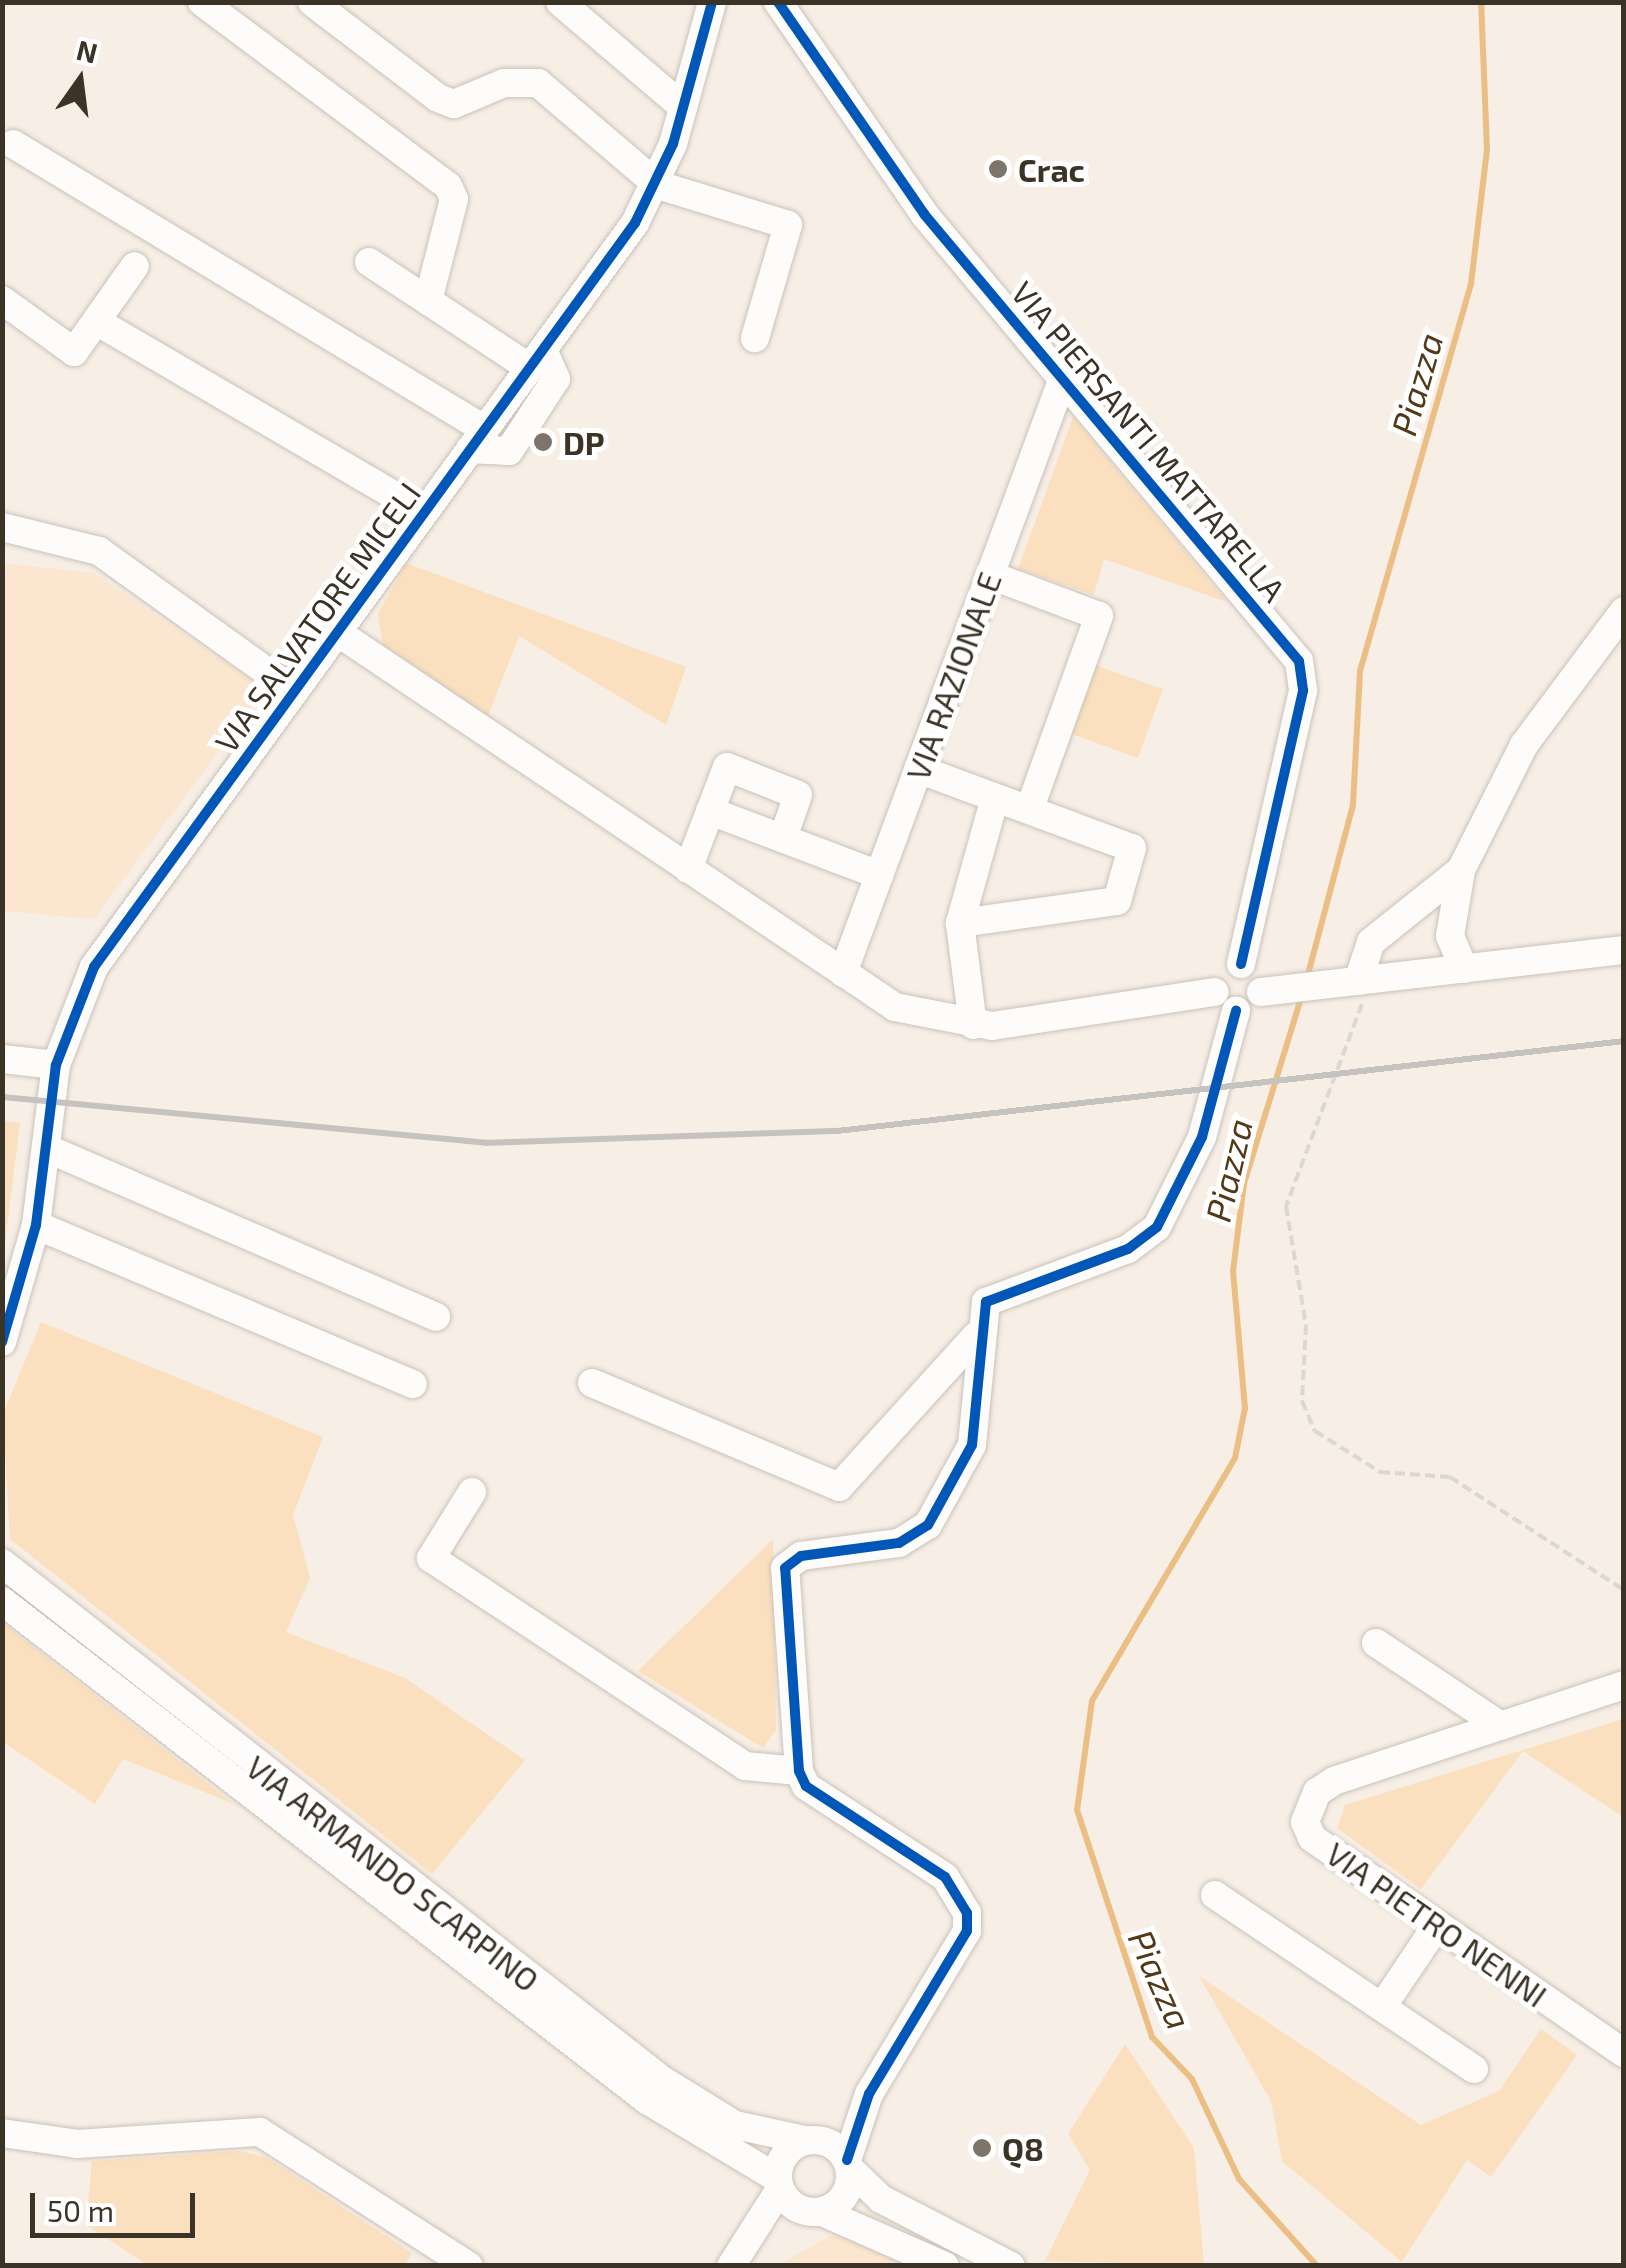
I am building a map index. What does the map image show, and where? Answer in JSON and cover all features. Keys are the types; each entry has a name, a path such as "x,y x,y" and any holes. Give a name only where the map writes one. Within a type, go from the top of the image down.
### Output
{"street":[{"path":"202,2 448,186 454,199 428,301"},
{"path":"312,2 454,104 504,83 538,82 658,185 788,225 755,338"},
{"path":"560,2 683,107"},
{"name":"VIA SALVATORE MICELI","path":"2,1342 24,1284 36,1225 56,1065 94,968 658,185 712,2"},
{"name":"VIA PIERSANTI MATTARELLA","path":"778,2 924,214 1299,661 1303,691 1241,964"},
{"path":"13,144 477,439"},
{"path":"369,262 428,301 536,359"},
{"path":"2,300 74,352 135,266"},
{"path":"96,321 423,512"},
{"name":"VIA RAZIONALE","path":"843,973 1063,378"},
{"path":"2,528 99,551 294,692"},
{"path":"990,575 1100,616 1029,810"},
{"path":"1464,969 1450,936 1461,870 1524,745 1624,612"},
{"path":"337,632 895,1008 973,1025 1214,992 1236,1011"},
{"path":"688,869 727,766 798,796 783,838"},
{"path":"918,770 1132,848 1117,902 960,923"},
{"path":"973,1025 960,923 996,798"},
{"path":"710,810 879,875"},
{"path":"1354,981 1372,942 1461,870"},
{"path":"749,2254 847,2192 848,2164 869,2094 967,1932 967,1913 946,1877 806,1786 798,1772 785,1568 800,1556 898,1543 928,1525 972,1444 976,1336 986,1302 1128,1250 1157,1227 1202,1137 1236,1011 1272,991 1624,950"},
{"path":"1214,992 1220,971 1241,964 1272,991"},
{"path":"2,1058 56,1065"},
{"path":"46,1148 436,1316"},
{"path":"36,1225 413,1384"},
{"path":"2,1305 24,1284"},
{"path":"592,1383 840,1487 976,1336"},
{"path":"472,1492 431,1558 745,1766 798,1772"},
{"name":"VIA ARMANDO SCARPINO","path":"2,1563 662,2080 735,2125 814,2141"},
{"name":"VIA ARMANDO SCARPINO","path":"2,1600 648,2100 779,2184"},
{"path":"1376,1643 1501,1726"},
{"name":"VIA PIETRO NENNI","path":"1624,1685 1334,1780 1309,1807 1312,1838 1624,2054"},
{"path":"1215,1895 1474,2069"},
{"path":"1382,2007 1437,1924"},
{"path":"749,2254 779,2184 788,2151 814,2141 869,2094"},
{"path":"2,2133 77,2144 260,2132 469,2266"},
{"path":"814,2141 848,2164 882,2199 1011,2266"},
{"path":"779,2184 816,2212 946,2266"}],"path":[{"path":"1354,981 1286,1206 1306,1325 1302,1401 1315,1431 1380,1472 1450,1477 1624,1590"}],"shaded area":[{"path":"1073,417 1227,602 1104,559 1094,595 1018,569"},
{"path":"2,563 94,573 265,689 94,919 3,911"},
{"path":"406,563 686,667 666,725 519,636 488,716 383,645 378,614"},
{"path":"1083,661 1163,689 1138,758 1058,729"},
{"path":"2,1121 20,1123 3,1258"},
{"path":"41,1322 323,1437 293,1515 310,1578 286,1632 405,1678 525,1760 432,1874 10,1539 3,1414"},
{"path":"773,1539 776,1730 763,1748 638,1671"},
{"path":"2,1623 234,1804 123,1759 95,1804 3,1742"},
{"path":"1623,1719 1623,1817 1523,1751 1421,1889 1337,1828 1345,1805"},
{"path":"1199,1976 1421,2125 1499,2091 1541,2029 1577,2055 1491,2177 1467,2160 1402,2262 1282,2161 1271,2101"},
{"path":"1125,2044 1194,2148 1204,2265 1045,2261 1090,2170 1068,2134"},
{"path":"239,2151 266,2157 412,2253 404,2266 148,2265 86,2225 92,2161"},
{"path":"830,2236 852,2237 913,2266 776,2266"}],"waterway":[{"name":"Piazza","path":"1307,978 1353,805 1360,671 1471,284 1487,149 1481,2"},
{"name":"Piazza","path":"1302,995 1244,1183 1233,1271 1245,1408 1235,1458 1092,1701 1077,1810 1152,2037 1192,2079 1239,2179 1317,2266"}],"railway":[{"path":"2,1097 486,1143 837,1131 1624,1041"}],"cycle path":[{"path":"2,1342 36,1225 56,1065 94,967 635,223 673,144 712,2"},
{"path":"778,2 924,214 1299,661 1303,691 1241,964"},
{"path":"847,2160 869,2094 967,1931 967,1913 945,1877 806,1786 799,1771 785,1568 801,1556 899,1543 928,1525 972,1445 986,1302 1128,1249 1157,1227 1202,1137 1236,1011"}],"place":[{"name":"Crac","path":"998,169"},
{"name":"DP","path":"543,442"},
{"name":"Q8","path":"982,2148"}]}
